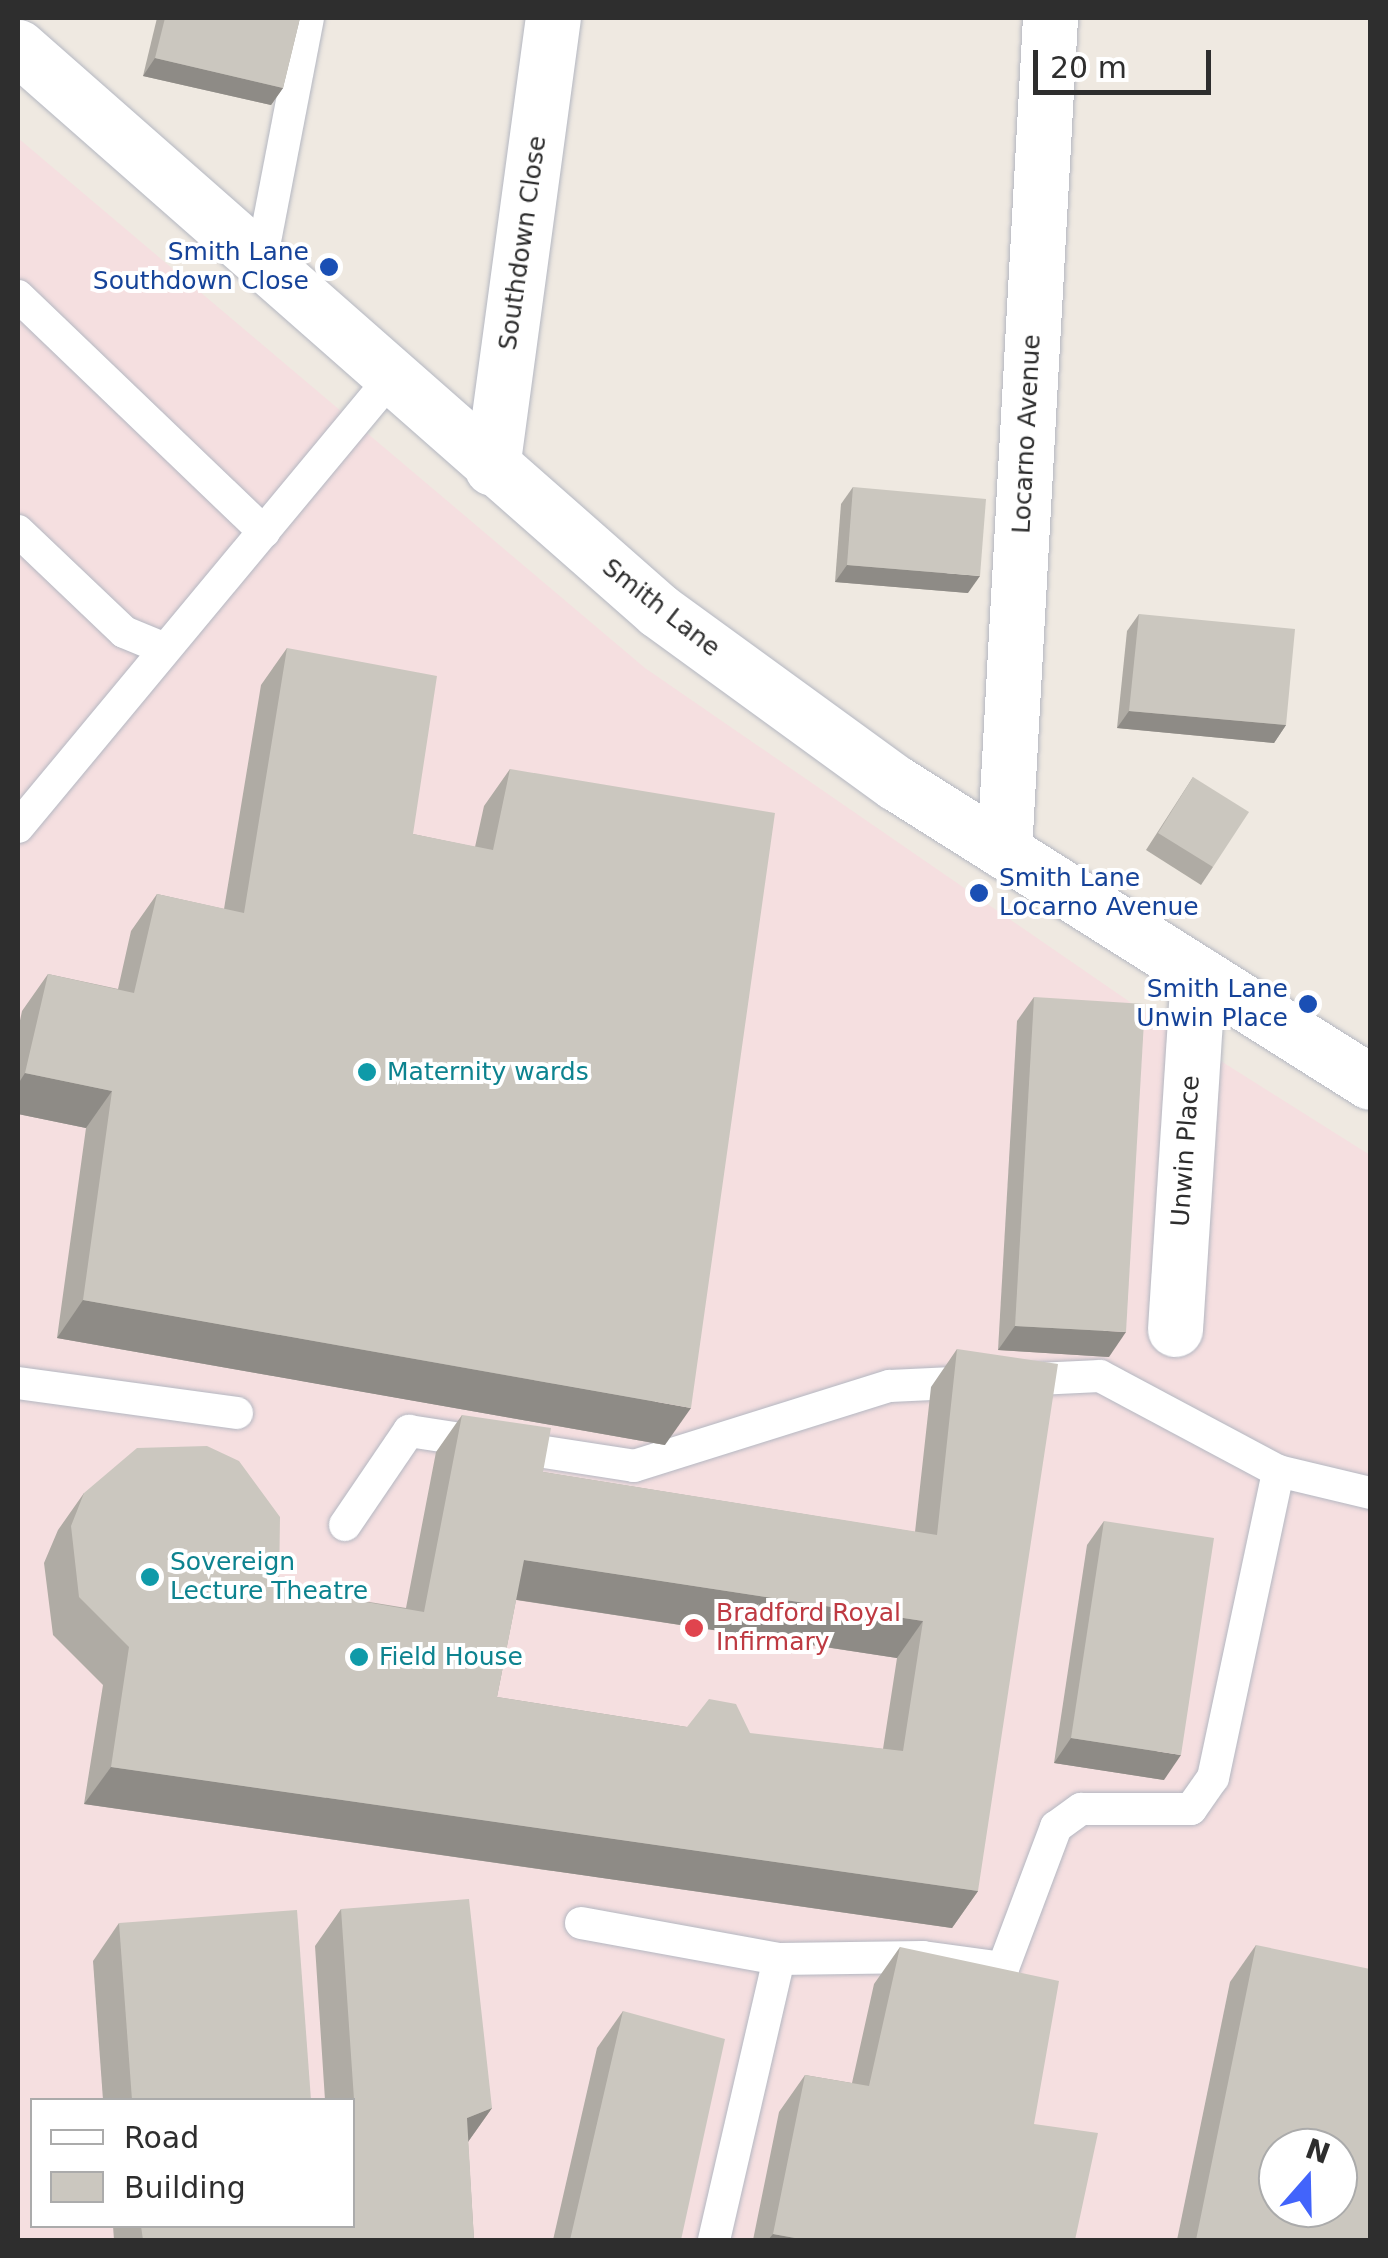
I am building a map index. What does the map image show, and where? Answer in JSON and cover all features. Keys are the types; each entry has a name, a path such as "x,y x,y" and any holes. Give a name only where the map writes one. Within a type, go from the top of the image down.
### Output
{"street":[{"name":"Southdown Close","path":"492,468 553,18"},
{"name":"Locarno Avenue","path":"1004,850 1050,18"},
{"name":"Smith Lane","path":"18,46 658,611 1004,850 1370,1082"},
{"name":"Unwin Place","path":"1175,1329 1198,974"}],"lane":[{"path":"261,262 308,18"},
{"path":"18,296 264,532"},
{"path":"18,827 391,378"},
{"path":"18,530 124,632 166,650"},
{"path":"346,1525 409,1431 634,1466 890,1386 1100,1376 1278,1470 1370,1494"},
{"path":"18,1383 238,1413"},
{"path":"581,1922 779,1959 923,1957 1003,1968 1056,1828 1082,1809 1191,1809 1213,1778 1278,1470"},
{"path":"714,2240 779,1959"}],"shaded area":[{"name":"Bradford Royal Infirmary","path":"18,138 645,668 1159,1022 1370,1155 1370,2240 18,2240"}],"building":[{"path":"165,18 300,18 283,88 155,58"},
{"path":"853,487 986,499 980,576 847,565"},
{"path":"1139,614 1295,629 1286,725 1129,711"},
{"name":"Maternity wards","path":"287,648 437,676 413,834 493,850 510,769 775,813 691,1408 83,1300 112,1091 25,1073 48,974 134,993 157,894 244,913"},
{"path":"1193,777 1249,812 1213,867 1158,833"},
{"path":"1034,997 1145,1004 1126,1332 1015,1326"},
{"name":"Field House","path":"957,1349 1058,1364 978,1891 111,1767 129,1647 79,1597 71,1526 84,1493 137,1448 207,1446 239,1461 280,1517 279,1587 424,1612 462,1415 551,1428 543,1472 937,1535","holes":["524,1560 923,1621 903,1751 750,1733 736,1704 709,1699 687,1727 497,1697"]},
{"path":"1104,1521 1214,1538 1181,1755 1071,1738"},
{"path":"469,1899 492,2108 467,2118 474,2240 143,2240 141,2228 355,2228 355,2098 341,1909"},
{"path":"297,1910 311,2098 132,2098 119,1923"},
{"path":"1256,1945 1370,1969 1370,2240 1196,2240"},
{"path":"900,1947 1059,1981 1034,2124 1098,2133 1075,2240 806,2240 773,2234 805,2075 869,2086"},
{"path":"623,2011 725,2039 681,2240 570,2240"}],"place":[{"name":"Smith Lane Southdown Close","path":"329,267"},
{"name":"Smith Lane Locarno Avenue","path":"979,893"},
{"name":"Smith Lane Unwin Place","path":"1308,1004"},
{"name":"Maternity wards","path":"367,1072"},
{"name":"Sovereign Lecture Theatre","path":"150,1577"},
{"name":"Bradford Royal Infirmary","path":"694,1628"},
{"name":"Field House","path":"359,1657"}]}
